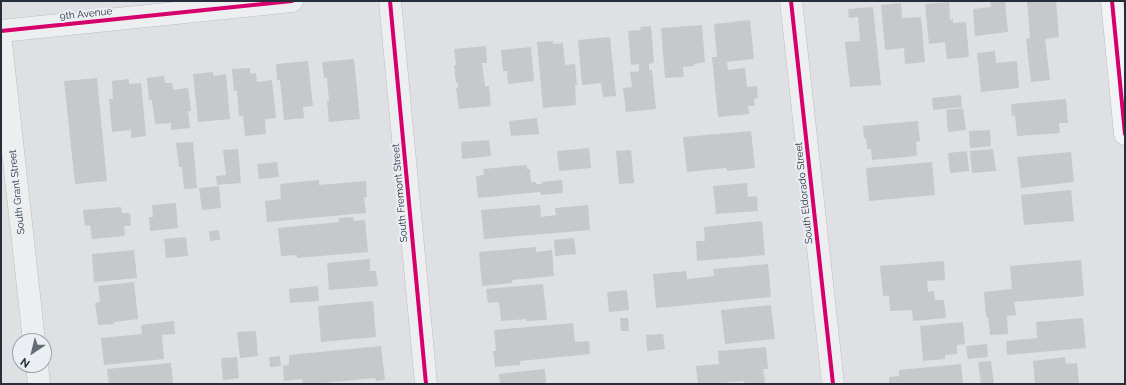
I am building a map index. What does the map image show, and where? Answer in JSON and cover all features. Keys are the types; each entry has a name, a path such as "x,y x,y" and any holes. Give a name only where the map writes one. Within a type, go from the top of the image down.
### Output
{"main road":[{"path":"1112,1 1125,134"}],"street":[{"name":"9th Avenue","path":"1,31 195,6 292,1"},
{"name":"South Fremont Street","path":"390,1 426,384"},
{"name":"South Eldorado Street","path":"791,1 833,384"},
{"name":"South Grant Street","path":"1,43 33,333"},
{"path":"37,373 39,384"}],"building":[{"path":"990,1 1005,1 1008,32 975,36 973,9 991,7"},
{"path":"1027,1 1056,1 1059,37 1045,39 1050,80 1031,82 1026,39 1030,38"},
{"path":"949,2 950,20 953,19 953,23 966,22 969,57 947,59 945,42 929,44 925,4"},
{"path":"901,3 902,18 921,17 925,62 905,64 904,48 885,50 881,5"},
{"path":"873,7 881,85 850,87 845,42 860,41 858,17 849,18 848,9"},
{"path":"750,20 754,59 727,62 728,70 745,68 747,87 757,86 758,98 754,99 755,106 748,106 749,114 718,117 712,57 717,57 714,24"},
{"path":"702,25 705,62 694,64 695,66 683,67 684,77 665,78 661,28"},
{"path":"651,26 654,63 649,64 649,70 652,70 656,109 626,112 623,88 632,87 630,72 639,71 639,64 631,65 628,31 641,30 640,27"},
{"path":"610,37 616,96 603,97 601,83 582,85 578,40"},
{"path":"553,41 553,44 563,43 565,65 575,64 577,85 575,85 576,105 543,108 537,42"},
{"path":"486,46 487,63 482,63 485,86 489,86 491,106 459,109 456,88 458,88 458,83 456,83 454,65 456,65 454,49"},
{"path":"531,47 534,81 508,84 507,71 503,71 501,50"},
{"path":"995,51 996,63 1017,61 1019,88 981,92 977,53"},
{"path":"354,59 360,119 329,122 327,78 324,78 322,62"},
{"path":"308,61 313,106 303,107 304,118 284,120 280,80 277,80 276,64"},
{"path":"250,68 250,74 256,73 257,82 272,80 276,118 265,119 266,134 245,136 243,116 239,116 237,91 234,91 232,69"},
{"path":"213,72 213,76 226,74 230,119 198,122 193,74"},
{"path":"164,76 165,83 172,83 173,90 188,88 191,111 188,111 190,128 171,130 171,123 155,124 152,100 149,100 147,78"},
{"path":"97,78 107,181 75,184 64,81"},
{"path":"129,79 129,84 141,83 146,136 131,138 131,130 112,132 109,99 113,99 112,81"},
{"path":"961,95 962,107 933,110 932,98"},
{"path":"1066,99 1068,123 1059,123 1060,133 1017,136 1015,115 1012,116 1011,104"},
{"path":"963,108 966,130 948,132 946,110"},
{"path":"537,118 539,134 511,136 509,121"},
{"path":"918,121 920,141 916,142 917,156 872,160 871,149 867,149 866,138 864,139 863,126"},
{"path":"990,130 991,146 970,148 969,131"},
{"path":"751,131 755,168 727,171 726,168 687,172 683,137"},
{"path":"489,140 491,156 462,159 461,142"},
{"path":"193,142 197,188 184,189 182,167 179,167 176,143"},
{"path":"589,148 591,168 559,171 557,151"},
{"path":"238,149 241,183 217,185 216,176 226,175 223,150"},
{"path":"993,149 996,171 972,173 970,151"},
{"path":"631,150 634,183 619,184 616,151"},
{"path":"967,151 969,171 950,173 948,153"},
{"path":"1071,152 1074,182 1021,188 1017,157"},
{"path":"277,162 279,177 259,179 257,164"},
{"path":"932,162 935,195 869,201 866,168"},
{"path":"527,165 527,169 530,169 531,182 542,184 542,182 562,180 563,193 541,195 540,192 478,198 476,176 484,175 483,169"},
{"path":"319,180 319,185 366,181 367,197 364,197 366,213 267,222 265,201 281,199 280,184"},
{"path":"747,183 748,197 757,196 758,211 716,214 713,186"},
{"path":"219,186 221,208 202,210 199,188"},
{"path":"1071,190 1074,221 1024,225 1021,195"},
{"path":"176,203 178,228 150,231 149,217 153,217 152,205"},
{"path":"540,205 541,217 556,215 555,208 588,205 590,230 484,239 481,210"},
{"path":"121,207 122,213 130,213 131,226 124,226 125,236 92,239 90,225 85,226 83,210"},
{"path":"353,217 354,221 365,220 368,252 297,258 297,255 281,256 278,228 339,222 338,218"},
{"path":"762,221 765,255 697,261 696,241 705,241 704,227"},
{"path":"219,230 220,240 210,241 209,231"},
{"path":"186,237 188,256 166,258 164,239"},
{"path":"574,238 576,254 555,256 554,240"},
{"path":"536,247 536,252 552,250 554,276 512,280 512,283 482,286 479,252"},
{"path":"134,250 137,278 94,282 92,254"},
{"path":"370,259 370,271 376,271 378,286 329,290 327,263"},
{"path":"1081,260 1084,296 1014,302 1016,315 1007,316 1008,334 990,335 988,317 986,317 984,292 1012,289 1010,266"},
{"path":"944,261 945,280 927,281 928,292 934,291 935,300 944,300 946,318 913,321 912,310 890,311 889,296 883,296 880,266"},
{"path":"768,264 771,297 656,308 653,274 686,271 687,279 714,276 713,269"},
{"path":"134,282 138,319 114,322 114,324 98,325 95,303 100,302 98,286"},
{"path":"543,284 547,320 526,321 526,319 501,321 499,302 488,303 486,289"},
{"path":"318,286 319,301 290,303 289,289"},
{"path":"627,290 629,310 609,312 607,292"},
{"path":"373,301 376,337 321,342 318,306"},
{"path":"771,305 775,339 725,344 721,310"},
{"path":"620,318 628,318 629,331 621,331"},
{"path":"1083,318 1086,348 1007,355 1006,341 1037,338 1036,322"},
{"path":"174,321 175,334 162,335 164,359 104,365 101,338 142,334 141,325"},
{"path":"963,322 965,344 957,345 957,354 945,355 945,359 923,361 920,326"},
{"path":"573,323 575,342 589,341 590,354 520,361 520,365 495,367 493,351 496,351 494,330"},
{"path":"256,331 258,356 240,358 237,332"},
{"path":"663,334 665,349 647,351 646,335"},
{"path":"987,344 988,357 968,359 966,346"},
{"path":"381,346 385,380 376,381 375,378 313,384 303,384 302,379 284,381 283,366 289,365 289,355"},
{"path":"766,347 768,369 763,369 765,383 745,384 744,381 698,384 696,366 719,364 718,351"},
{"path":"280,356 281,366 270,367 269,357"},
{"path":"237,357 239,378 223,380 221,358"},
{"path":"1065,357 1066,364 1077,363 1079,384 1035,384 1033,361"},
{"path":"991,361 994,384 981,384 978,362"},
{"path":"171,363 173,384 109,384 107,369"},
{"path":"961,364 963,384 889,384 889,377 899,376 899,370"},
{"path":"545,369 546,384 500,384 499,374"}],"cycle path":[{"path":"1,31 292,1"},
{"path":"390,1 426,384"},
{"path":"791,1 833,384"},
{"path":"1112,1 1125,134"}]}
